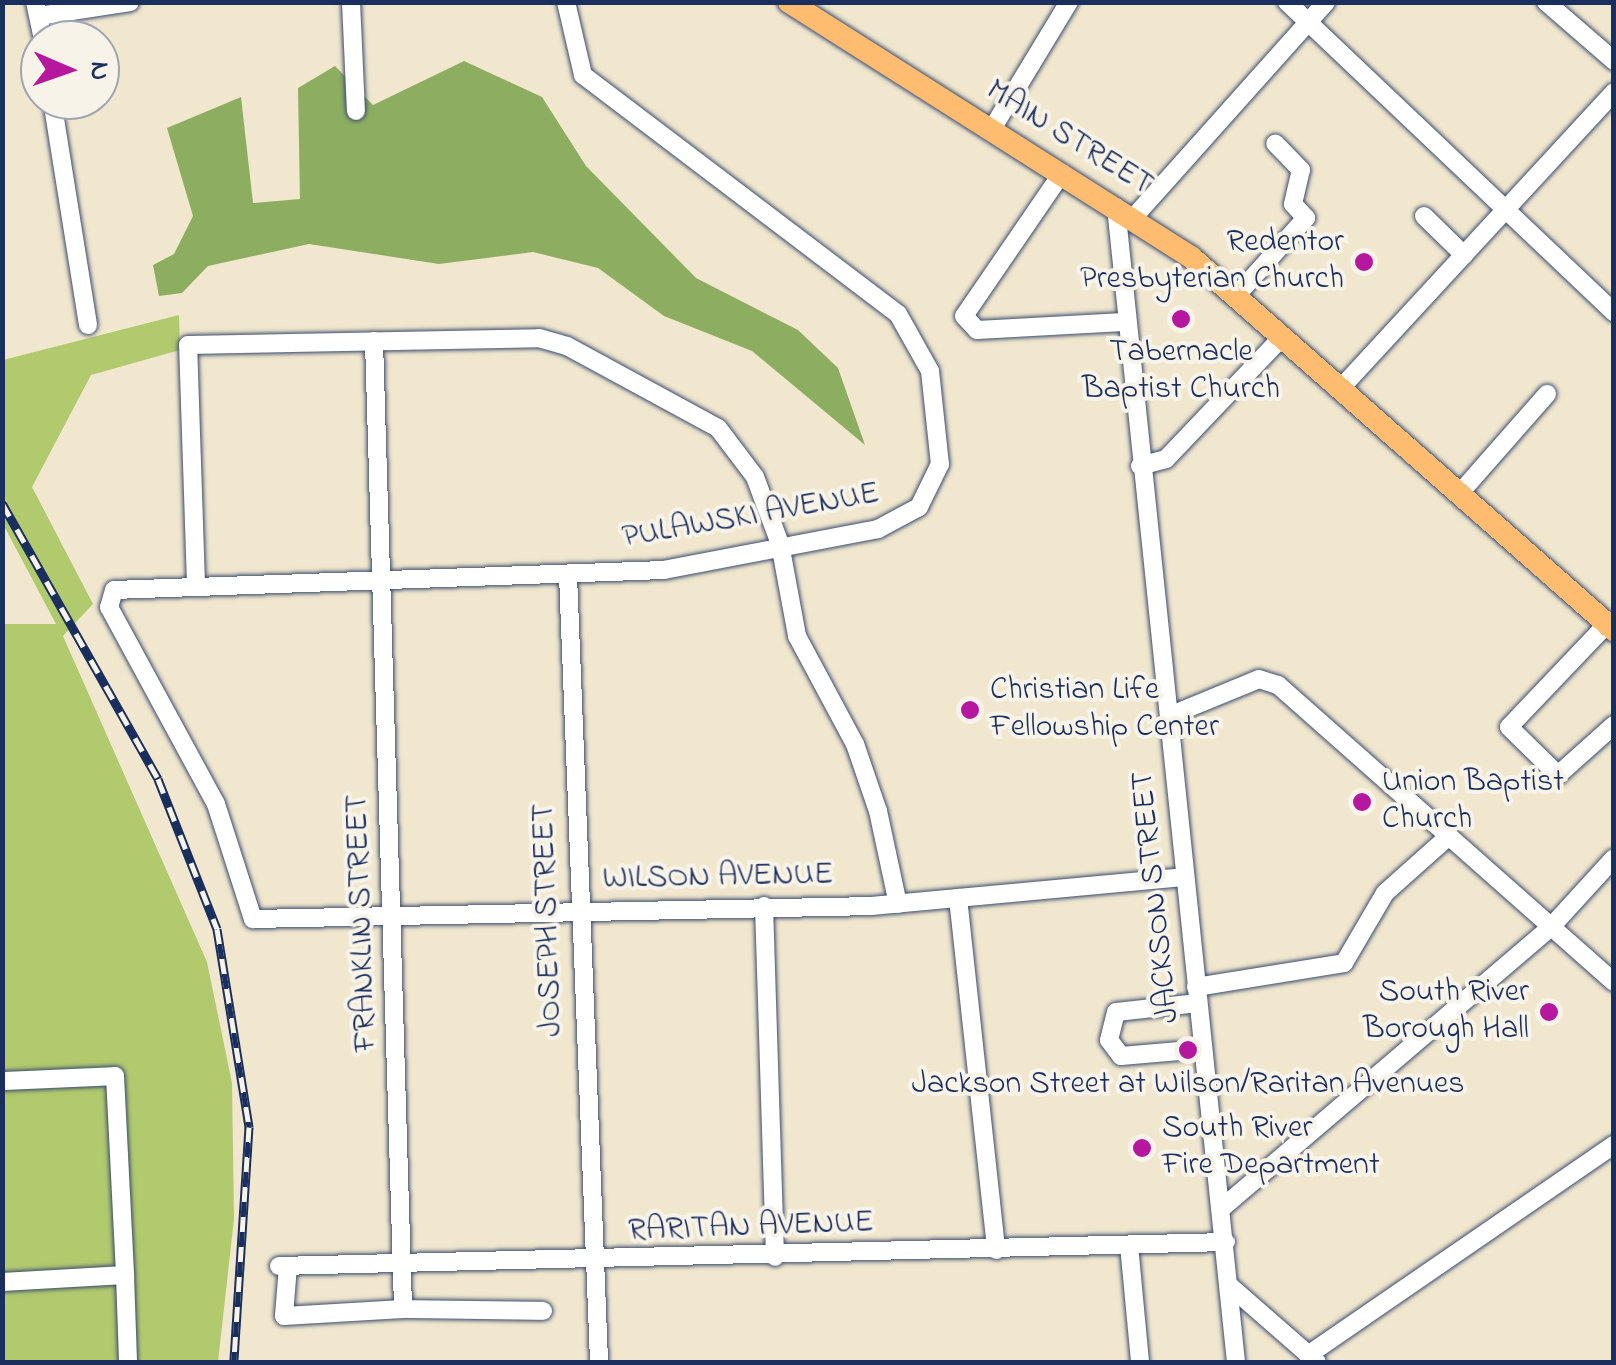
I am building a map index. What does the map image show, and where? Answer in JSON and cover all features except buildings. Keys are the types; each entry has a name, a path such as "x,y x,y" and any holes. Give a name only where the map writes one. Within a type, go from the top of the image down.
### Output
{"main road":[{"name":"MAIN STREET","path":"790,2 1125,212 1236,296 1610,627"}],"street":[{"path":"37,9 130,2"},
{"path":"351,2 356,111"},
{"name":"PULAWSKI AVENUE","path":"254,919 216,804 108,594 196,584 664,570 780,544 878,528 918,507 942,444 930,371 882,298 584,75 566,2"},
{"path":"992,129 1068,2"},
{"path":"1287,2 1614,312"},
{"path":"1125,212 1326,2"},
{"path":"1546,2 1614,62"},
{"path":"1341,388 1614,92"},
{"path":"55,120 88,325"},
{"path":"1236,296 1306,218 1293,204 1301,170 1275,143"},
{"path":"1062,173 964,316 977,330 1124,322"},
{"name":"JACKSON STREET","path":"1125,212 1124,322 1231,1287 1236,1362"},
{"path":"1424,216 1464,255"},
{"path":"1140,466 1166,459 1282,337"},
{"path":"196,584 188,346 539,338 567,346 718,428 755,477 780,544 797,636 855,744 898,904"},
{"name":"FRANKLIN STREET","path":"374,341 403,1309"},
{"path":"1460,493 1547,394"},
{"name":"JOSEPH STREET","path":"568,574 590,1264 599,1362"},
{"path":"1610,627 1509,728 1558,776 1614,724"},
{"path":"1169,716 1259,679 1278,685 1614,982"},
{"path":"1203,1049 1120,1056 1109,1040 1116,1012 1344,963 1385,893 1449,836"},
{"path":"1222,1208 1552,926 1614,858"},
{"name":"WILSON AVENUE","path":"254,919 898,904 1183,876"},
{"path":"958,898 996,1250"},
{"path":"764,906 775,1257"},
{"path":"2,1082 115,1076 128,1362"},
{"path":"1231,1287 1313,1358 1614,1145"},
{"name":"RARITAN AVENUE","path":"403,1309 284,1316 283,1266 590,1264 1226,1242"},
{"path":"1129,1246 1140,1362"},
{"path":"2,1282 125,1275"},
{"path":"403,1309 543,1311"}],"green space":[{"path":"464,61 542,97 586,166 696,278 798,330 838,368 865,445 752,351 664,316 598,268 533,252 439,264 309,244 208,266 182,293 159,296 153,265 174,254 193,216 167,128 241,97 253,203 300,199 298,88 335,66 373,105"},
{"path":"179,315 180,350 91,375 32,487 93,604 63,636 207,962 232,1083 234,1219 218,1362 3,1362 3,624 56,624 3,524 3,360"}],"railway":[{"path":"2,503 158,779 217,929 249,1127 234,1362"}],"place":[{"name":"Redentor Presbyterian Church","path":"1364,262"},
{"name":"Tabernacle Baptist Church","path":"1181,319"},
{"name":"Christian Life Fellowship Center","path":"970,710"},
{"name":"Union Baptist Church","path":"1362,802"},
{"name":"South River Borough Hall","path":"1549,1012"},
{"name":"Jackson Street at Wilson/Raritan Avenues","path":"1188,1050"},
{"name":"South River Fire Department","path":"1142,1148"}]}
